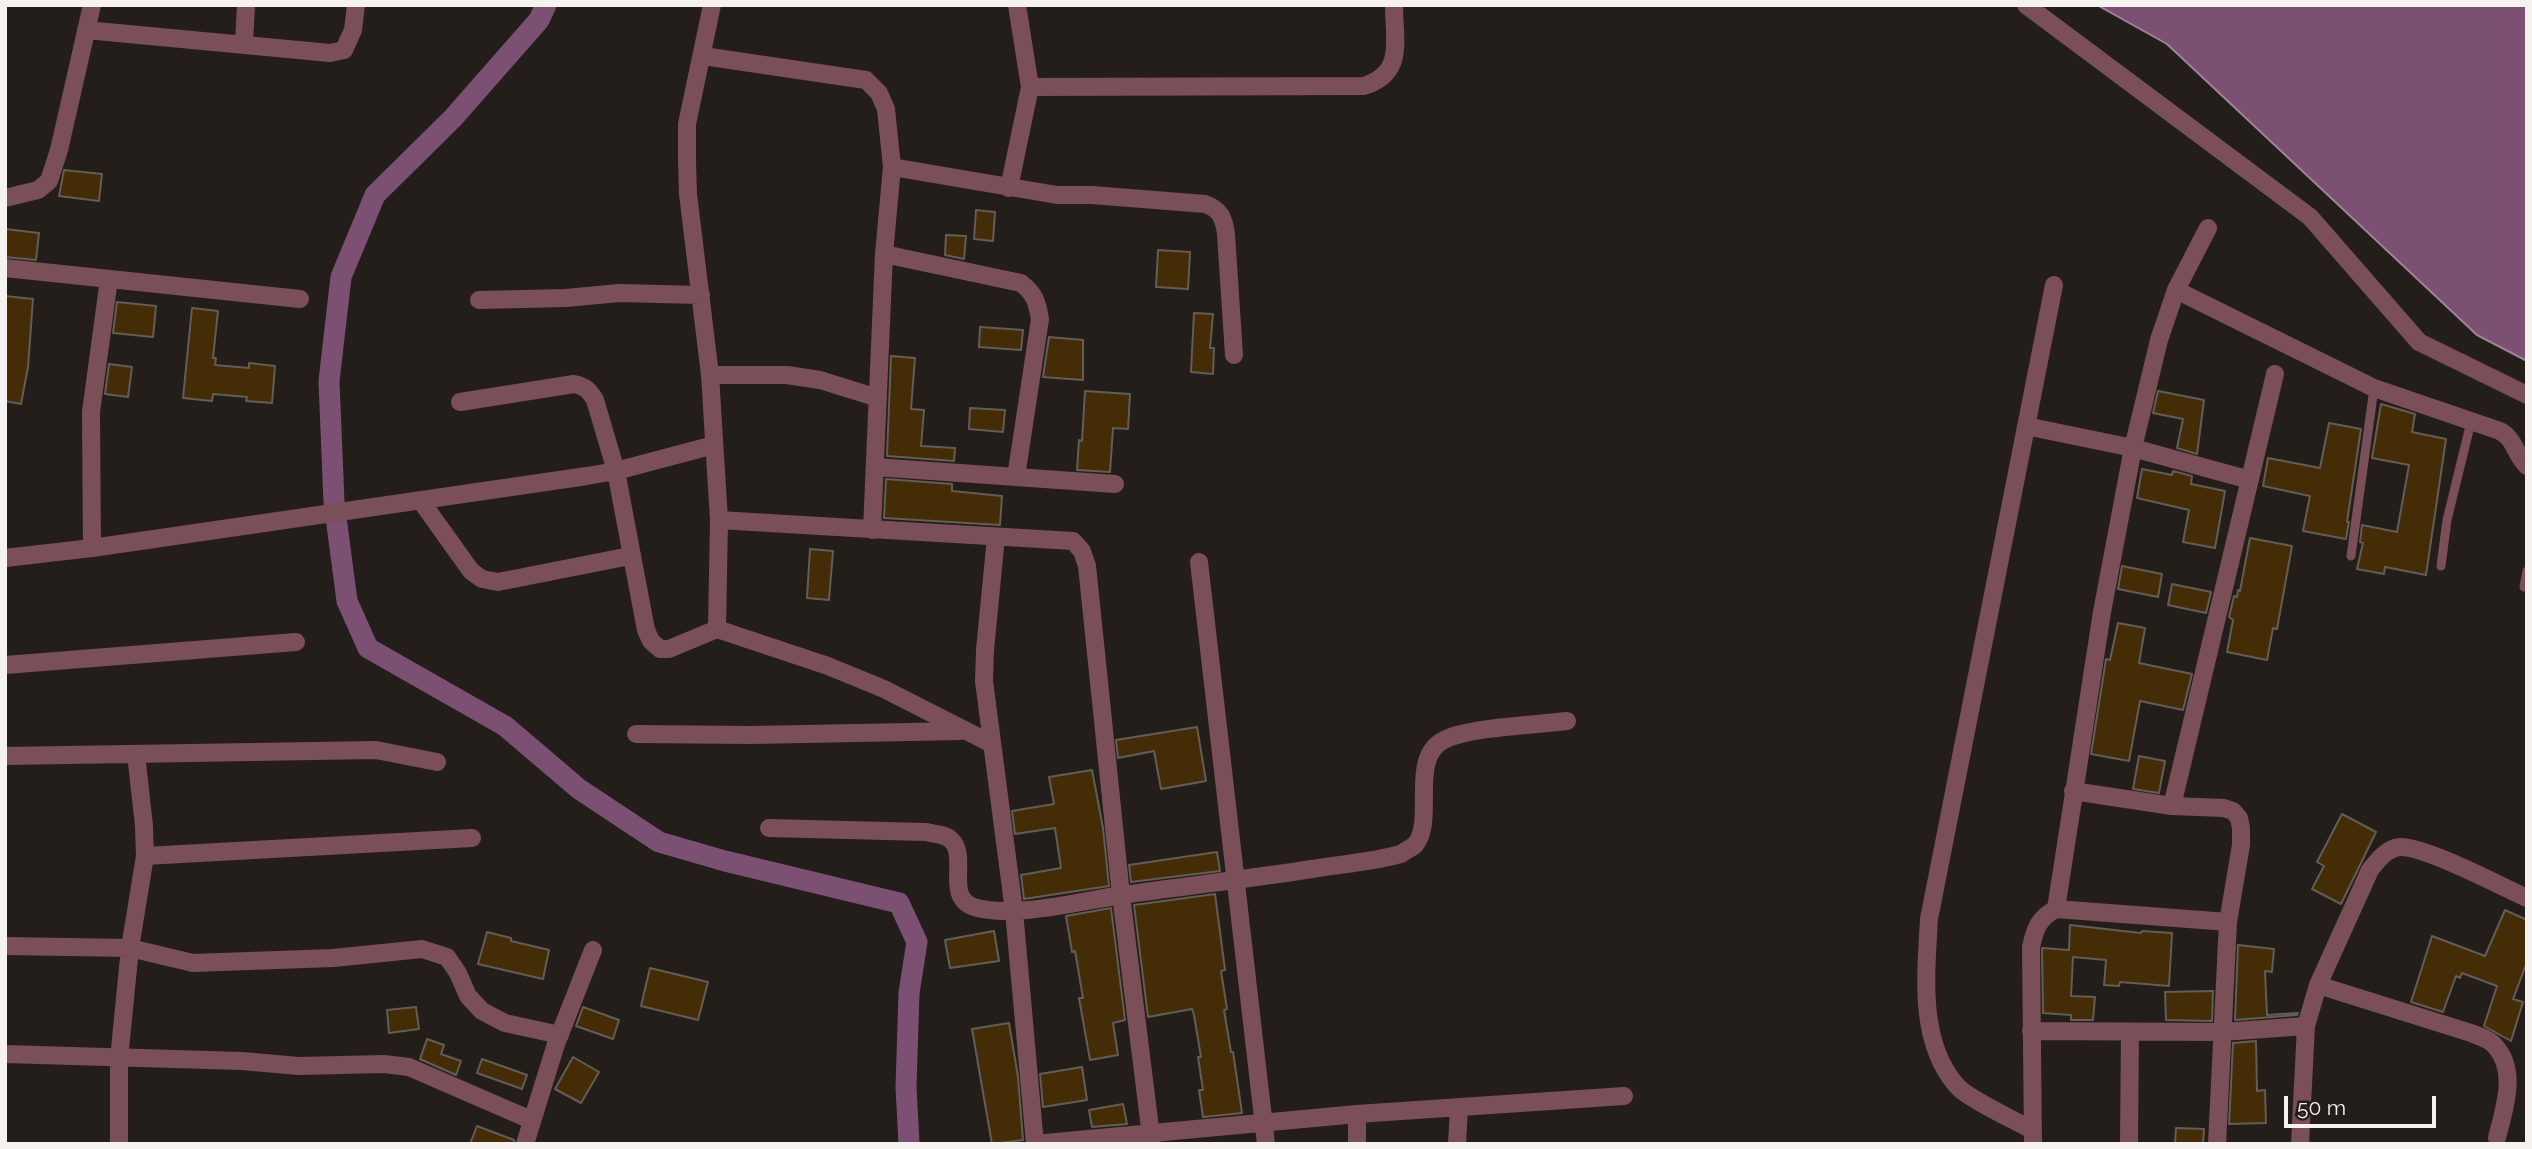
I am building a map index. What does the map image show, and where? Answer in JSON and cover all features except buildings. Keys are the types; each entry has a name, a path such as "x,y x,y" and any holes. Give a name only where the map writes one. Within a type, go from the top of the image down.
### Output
{"street":[{"path":"5,198 38,190 49,181 59,150 92,5"},
{"path":"244,43 246,5"},
{"path":"86,30 330,53 344,50 353,30 356,5"},
{"path":"712,5 687,124 687,161 688,194 710,375 715,445 719,520 717,629"},
{"path":"1009,188 1030,87 1017,5"},
{"path":"1030,87 1364,86 1387,76 1391,68 1394,52 1394,5"},
{"path":"2026,5 2310,217 2419,342 2527,396"},
{"path":"703,56 866,80 879,93 886,109 892,167 884,254 872,530"},
{"path":"892,167 1057,195 1092,195 1205,204 1217,208 1224,221 1226,234 1234,355"},
{"path":"2056,909 2102,612 2133,448 2159,340 2176,290 2208,228"},
{"path":"884,254 1021,283 1032,292 1038,303 1040,319 1016,477"},
{"path":"5,268 300,299"},
{"path":"92,548 92,412 109,279"},
{"path":"2033,1137 1958,1088 1936,1055 1929,1020 1926,975 1929,919 2054,285"},
{"path":"2176,290 2374,388 2508,435 2521,461 2527,466"},
{"path":"479,300 566,298 620,293 701,295"},
{"path":"2172,806 2275,374"},
{"path":"710,375 787,375 820,380 878,398"},
{"path":"460,402 574,384 584,386 595,400 616,471 630,556 646,629 660,649 669,649 717,629 828,666 884,689 992,744"},
{"path":"2026,426 2133,448 2250,480"},
{"path":"5,558 92,548 616,471 715,445"},
{"path":"875,467 1115,484"},
{"path":"421,500 465,562 482,579 498,582 630,556"},
{"path":"719,520 1073,541 1082,551 1087,566 1121,895 1151,1138"},
{"path":"996,537 984,681 1014,911 1035,1144 1151,1138 1357,1114 1624,1096"},
{"path":"1199,562 1266,1144"},
{"path":"5,665 296,642"},
{"path":"769,828 926,832 942,835 953,841 958,853 958,881 960,894 965,901 973,906 1014,911 1401,854 1415,845 1421,832 1427,762 1433,748 1445,740 1463,734 1567,721"},
{"path":"636,733 751,735 965,731"},
{"path":"5,755 376,750 438,762"},
{"path":"120,1144 119,1059 130,948 145,856 136,754"},
{"path":"2073,791 2172,806 2224,808 2233,811 2239,818 2241,845 2228,922 2217,1144"},
{"path":"145,856 472,838"},
{"path":"2300,1144 2306,1026 2318,985 2370,870 2382,856 2397,847 2417,850 2527,898"},
{"path":"2033,1137 2031,947 2035,927 2044,915 2056,909 2228,922"},
{"path":"5,946 130,948 193,963 334,958 422,949 447,957 468,996 482,1011 505,1023 560,1035"},
{"path":"525,1144 560,1035 593,950"},
{"path":"2318,985 2471,1032 2494,1044 2504,1059 2509,1086 2497,1138"},
{"path":"2031,1031 2222,1032 2306,1026"},
{"path":"2129,1144 2130,1032"},
{"path":"5,1054 242,1061 299,1066 384,1064 409,1067 531,1120"},
{"path":"1457,1144 1459,1108"},
{"path":"1357,1114 1357,1144"}],"lane":[{"path":"2351,556 2374,388"},
{"path":"2441,566 2447,520 2471,422"},
{"path":"2524,587 2527,571"}],"shaded area":[{"path":"2097,5 2527,5 2527,361 2477,335 2167,44"}],"waterway":[{"path":"546,5 539,20 453,118 375,195 341,277 329,381 334,502 347,601 368,648 505,726 579,789 659,842 725,861 899,903 917,942 909,993 906,1087 909,1144"}]}
